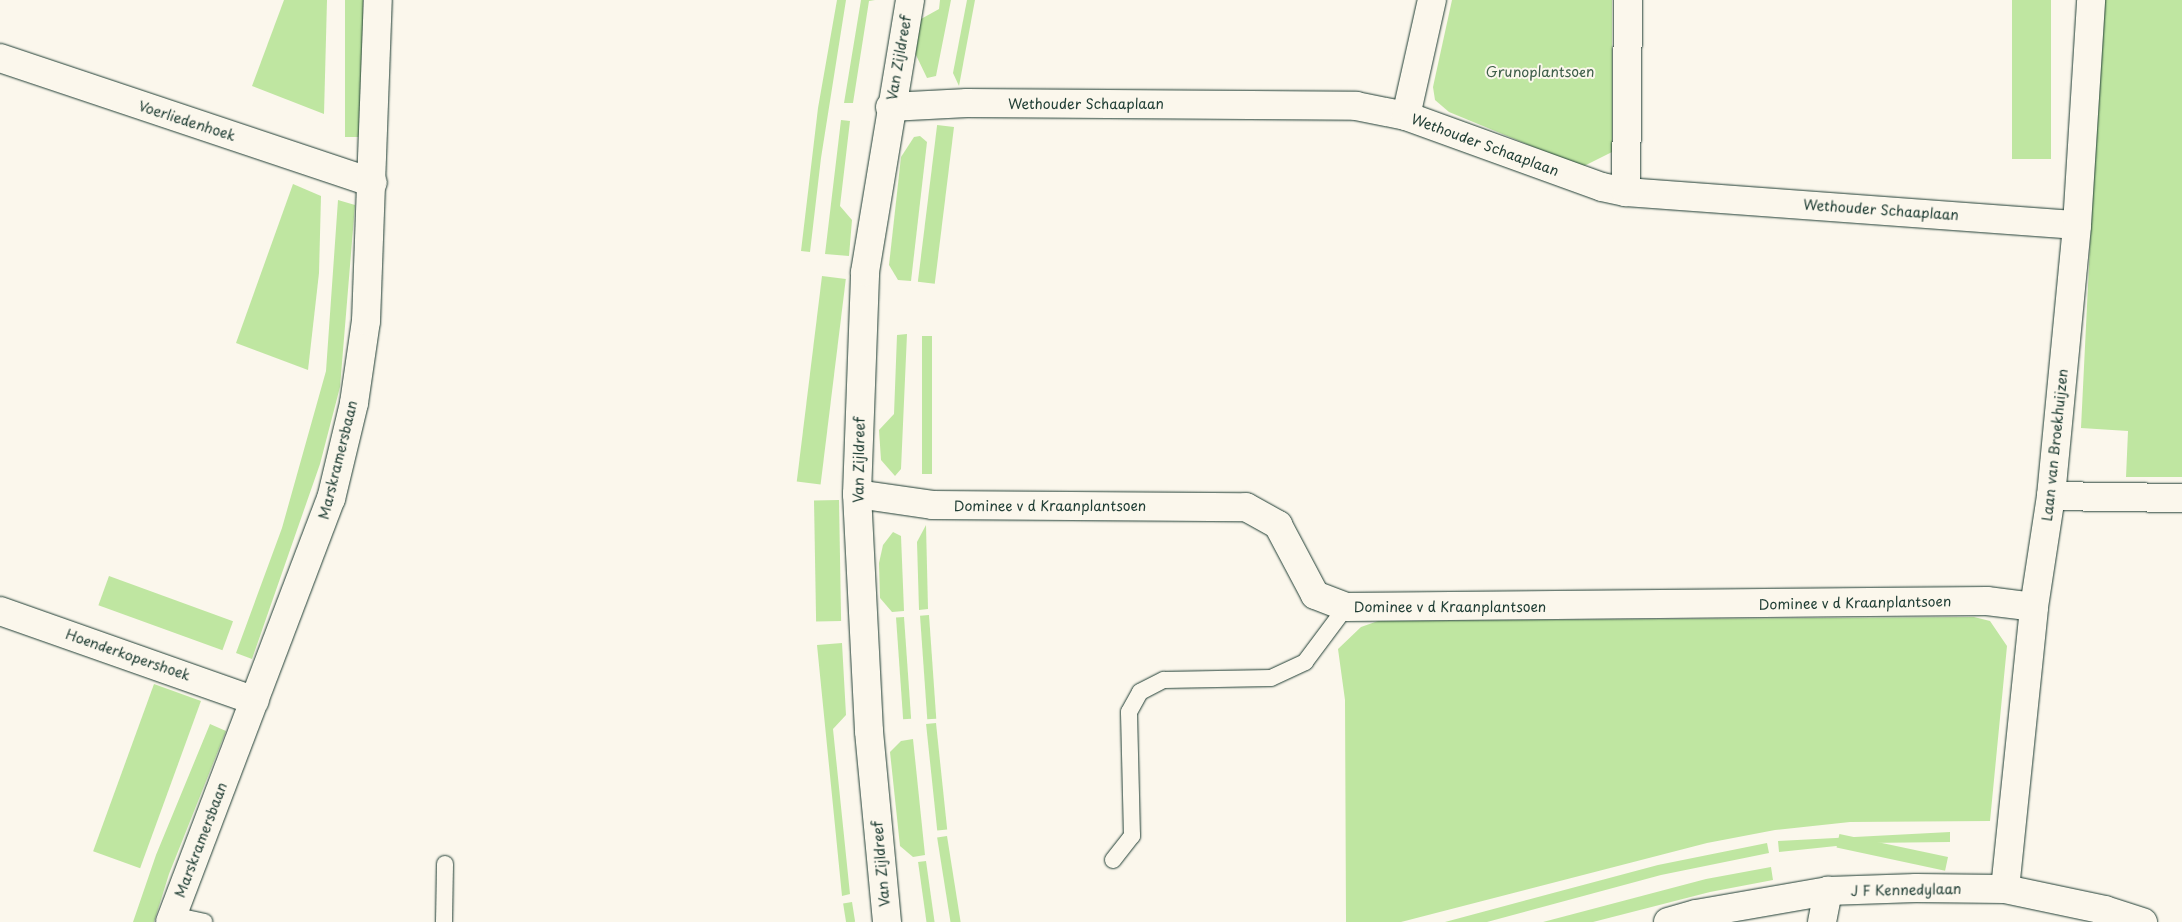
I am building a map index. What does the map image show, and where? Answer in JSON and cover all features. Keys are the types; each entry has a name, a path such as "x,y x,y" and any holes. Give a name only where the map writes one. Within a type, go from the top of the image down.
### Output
{"street":[{"name":"Marskramersbaan","path":"171,918 331,499 354,403 366,321 373,183 378,0"},
{"name":"Van Zijldreef","path":"887,922 869,731 857,494 865,272 890,107 910,0"},
{"path":"1406,116 1432,0"},
{"path":"1626,192 1628,0"},
{"name":"Laan van Broekhuijzen","path":"2005,889 2034,607 2051,496 2076,225 2091,0"},
{"name":"Voerliedenhoek","path":"0,58 373,183"},
{"name":"Wethouder Schaaplaan","path":"890,107 967,103 1356,106 1406,116 1602,187 1626,192 2076,225"},
{"name":"Dominee v d Kraanplantsoen","path":"857,494 932,505 1246,507 1278,525 1315,595 1346,608 1987,600 2034,607"},
{"path":"2051,496 2182,498"},
{"name":"Hoenderkopershoek","path":"0,611 255,701"},
{"name":"J F Kennedylaan","path":"1668,922 1696,914 1828,892 2005,889 2105,916 2143,922"},
{"path":"1822,922 1828,892"}],"lane":[{"path":"1113,860 1132,836 1129,712 1140,692 1164,680 1271,678 1305,662 1346,608"},
{"path":"444,922 445,864"},
{"path":"171,918 204,922"}],"green space":[{"path":"284,0 327,0 324,114 252,86"},
{"path":"345,0 363,0 363,137 345,137"},
{"path":"837,0 846,0 821,158 810,252 801,251 818,108"},
{"path":"861,0 875,0 869,1 853,103 844,103"},
{"path":"940,0 951,0 936,76 927,78 915,53 921,19 939,9"},
{"path":"967,0 975,0 959,86 953,73"},
{"name":"Grunoplantsoen","path":"1452,0 1612,0 1612,152 1582,167 1449,112 1435,100 1433,87"},
{"path":"2012,0 2051,0 2051,159 2012,159"},
{"path":"2102,0 2182,0 2182,477 2126,477 2128,431 2081,428"},
{"path":"841,120 850,121 840,206 852,220 849,256 825,254"},
{"path":"937,125 954,127 935,284 918,282"},
{"path":"920,136 927,142 911,281 898,280 889,265 901,157 914,137"},
{"path":"293,184 321,196 319,273 308,370 236,343"},
{"path":"338,200 355,205 340,387 320,464 252,659 236,653 282,528 326,371"},
{"path":"822,276 846,279 821,484 797,481"},
{"path":"907,334 901,469 895,476 881,460 879,430 894,414 897,335"},
{"path":"922,336 932,336 932,474 922,474"},
{"path":"814,500 839,500 841,621 816,621"},
{"path":"926,525 928,609 919,610 917,542"},
{"path":"893,532 901,536 904,611 892,612 880,598 879,563 883,545"},
{"path":"109,576 233,621 222,650 98,605"},
{"path":"929,615 936,719 927,719 920,616"},
{"path":"904,617 911,719 903,719 896,618"},
{"path":"1974,617 1990,621 2007,646 1990,821 1850,822 1775,830 1707,843 1401,922 1346,922 1345,700 1338,649 1361,627 1378,621"},
{"path":"842,643 846,715 833,729 850,894 842,896 817,645"},
{"path":"154,684 201,701 140,868 93,851"},
{"path":"936,723 947,829 937,830 926,724"},
{"path":"210,724 226,731 169,874 154,922 133,922 156,855"},
{"path":"913,739 925,855 913,857 900,846 890,752 901,741"},
{"path":"1950,832 1950,842 1865,843 1779,852 1778,841"},
{"path":"1839,834 1948,857 1945,871 1837,848"},
{"path":"947,836 961,922 950,922 937,838"},
{"path":"1767,843 1769,853 1661,875 1487,922 1445,922 1658,865"},
{"path":"926,861 935,922 926,922 918,862"},
{"path":"1771,867 1773,880 1710,892 1593,922 1543,922 1706,879"},
{"path":"852,902 855,922 846,922 843,903"}]}
